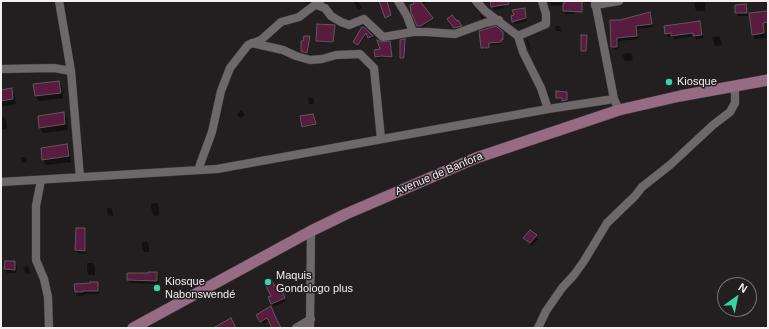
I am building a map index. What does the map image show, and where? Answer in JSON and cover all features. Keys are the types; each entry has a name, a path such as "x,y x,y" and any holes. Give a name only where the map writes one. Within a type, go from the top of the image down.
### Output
{"main road":[{"name":"Avenue de Banfora","path":"133,328 311,230 476,158 619,110 680,96 768,80"}],"street":[{"path":"59,1 71,71 80,177"},
{"path":"398,1 407,16 413,32"},
{"path":"476,1 485,11 499,20 518,36 523,52 541,88 548,109"},
{"path":"518,36 546,24 546,14 542,1"},
{"path":"619,1 595,3 614,99 619,110"},
{"path":"198,170 212,132 221,91 230,68 248,45 261,40 281,22 299,17 318,3 325,8 331,16 340,22 349,25 364,19 383,36 413,32 455,34 485,23 499,20"},
{"path":"252,43 283,50 310,60 322,59 336,54 360,54 374,68 381,139"},
{"path":"1,69 54,68 71,71"},
{"path":"538,328 546,311 584,261 607,223 635,196 642,187 670,165 713,125 730,112 734,103 735,86"},
{"path":"1,182 217,169 548,109 614,99"},
{"path":"41,180 36,206 36,260 44,279 48,297 49,328"},
{"path":"296,328 310,324 311,230"}],"building":[{"path":"379,1 387,1 391,15 385,18"},
{"path":"413,1 420,1 433,18 421,26 417,26 411,12 410,5 414,4"},
{"path":"490,1 508,1 509,4 491,7"},
{"path":"564,1 582,1 582,12 563,11"},
{"path":"746,4 747,13 735,13 735,5"},
{"path":"525,8 526,18 512,22 511,16 514,15 512,10"},
{"path":"768,11 768,22 763,23 764,33 752,35 749,13"},
{"path":"650,12 652,24 636,26 637,36 617,38 617,47 611,47 610,20 620,20"},
{"path":"452,15 462,26 454,28 447,19"},
{"path":"700,21 702,35 693,36 693,33 671,36 671,33 665,34 664,26"},
{"path":"317,24 335,25 333,42 316,41"},
{"path":"496,26 503,32 503,40 501,40 501,42 489,43 489,48 481,48 479,31"},
{"path":"362,27 373,36 368,38 366,33 358,45 353,42"},
{"path":"581,35 587,35 586,51 581,51"},
{"path":"304,36 310,36 307,53 301,51 301,41 303,41"},
{"path":"405,39 404,58 400,58 400,40"},
{"path":"377,40 382,42 390,41 392,57 375,57 374,50 380,49"},
{"path":"59,81 61,93 35,96 33,84"},
{"path":"12,88 13,99 1,101 1,90"},
{"path":"556,91 567,92 567,100 562,101 562,98 556,98"},
{"path":"64,112 65,124 39,128 38,116"},
{"path":"313,114 316,124 302,127 300,116"},
{"path":"67,144 69,156 42,160 41,148"},
{"path":"76,228 85,228 85,251 75,250"},
{"path":"530,230 537,235 530,243 523,238"},
{"path":"5,261 15,261 15,270 4,269"},
{"path":"157,272 157,281 127,280 127,273"},
{"path":"271,279 278,292 282,290 285,298 271,304 268,297 271,296 264,282"},
{"path":"98,282 98,291 75,292 74,284"},
{"path":"271,306 281,328 272,328 267,318 260,322 256,315"},
{"path":"231,318 236,328 213,328"}],"place":[{"name":"Kiosque","path":"669,82"},
{"name":"Maquis Gondologo plus","path":"268,282"},
{"name":"Kiosque Nabonswendé","path":"157,288"}]}
